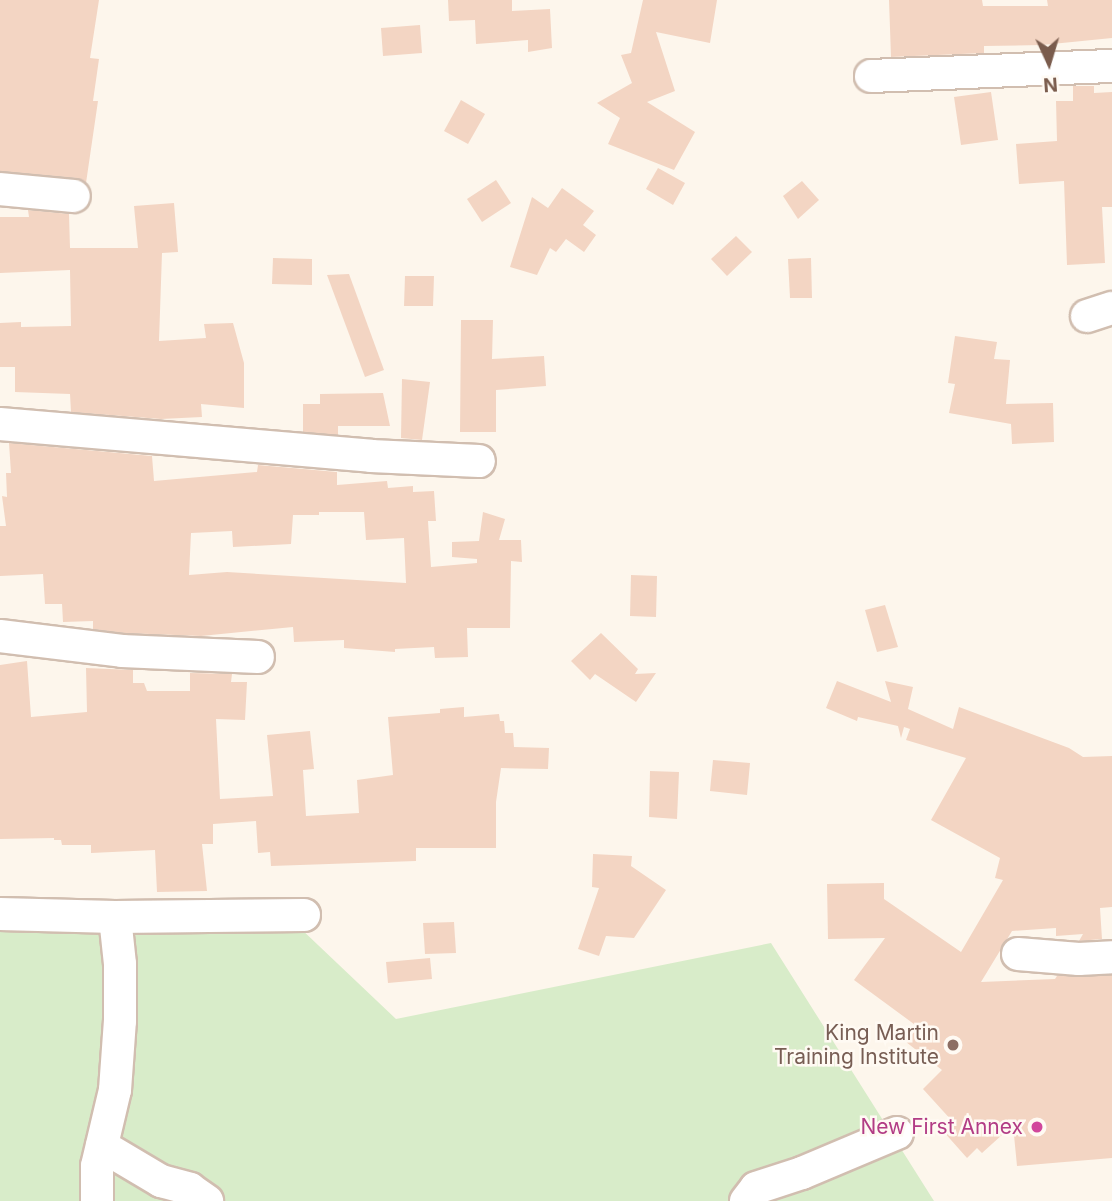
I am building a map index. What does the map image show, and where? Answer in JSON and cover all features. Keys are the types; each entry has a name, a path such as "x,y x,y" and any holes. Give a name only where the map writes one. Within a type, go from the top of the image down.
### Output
{"street":[{"path":"871,76 1112,66"},
{"path":"0,189 74,196"},
{"path":"0,424 371,456 479,461"},
{"path":"0,636 122,651 258,657"},
{"path":"0,914 115,917 304,915"},
{"path":"97,1201 97,1166 115,1090 120,1021 120,964 115,917"},
{"path":"1018,954 1079,959 1112,957"},
{"path":"746,1201 756,1188 792,1177 897,1133"},
{"path":"102,1146 161,1181 190,1189 207,1201"}],"green space":[{"path":"279,908 396,1019 771,943 934,1201 0,1201 0,915"}],"building":[{"path":"0,0 99,0 90,58 99,59 93,101 98,101 86,183 76,178 0,171"},
{"path":"448,0 512,0 512,11 550,9 552,48 528,52 528,40 476,44 475,20 449,21"},
{"path":"643,0 717,0 710,43 656,32 675,91 647,102 695,132 674,170 608,144 620,118 597,103 632,83 621,55 631,53"},
{"path":"889,0 982,0 983,6 1048,6 1047,0 1112,0 1112,38 1042,45 984,46 984,53 891,57"},
{"path":"420,25 422,53 383,56 381,28"},
{"path":"1073,86 1094,86 1094,93 1112,92 1112,207 1102,207 1105,263 1067,265 1064,181 1019,184 1016,144 1057,141 1056,101 1073,101"},
{"path":"991,92 998,140 961,145 954,97"},
{"path":"461,100 485,114 468,144 444,131"},
{"path":"658,168 685,183 673,205 646,189"},
{"path":"496,180 511,203 482,222 467,199"},
{"path":"802,181 819,200 798,219 783,196"},
{"path":"562,188 594,211 583,225 596,235 584,252 566,239 556,252 550,248 537,275 510,267 532,197 548,208"},
{"path":"174,203 178,252 162,253 159,341 206,338 204,324 233,323 244,363 244,408 201,404 202,417 161,419 71,412 70,394 15,392 15,367 0,367 0,323 21,322 21,327 71,326 70,270 0,273 0,217 29,217 28,210 69,214 70,248 138,248 134,206"},
{"path":"736,236 752,252 727,276 711,259"},
{"path":"273,258 312,259 312,285 272,284"},
{"path":"811,258 812,298 790,298 788,259"},
{"path":"349,274 384,370 365,377 327,275"},
{"path":"405,276 434,276 433,306 404,306"},
{"path":"461,320 493,320 492,359 544,356 546,386 496,390 496,432 460,432"},
{"path":"955,336 997,342 994,359 1010,360 1006,404 1053,403 1054,442 1012,444 1011,424 949,413 955,384 948,383"},
{"path":"402,379 430,382 422,440 401,438"},
{"path":"383,393 390,426 338,426 338,435 303,432 303,404 320,404 320,394"},
{"path":"9,443 152,456 154,481 257,472 258,465 337,472 337,485 387,481 388,488 413,486 413,492 434,491 436,521 428,521 431,567 477,563 477,559 452,557 452,542 479,541 483,512 505,519 499,540 521,540 522,562 511,561 510,628 467,628 468,657 435,658 434,647 395,649 395,652 344,648 344,640 294,642 293,627 201,636 124,633 93,629 93,621 63,622 62,604 45,604 43,574 0,576 0,526 6,526 2,496 7,497 6,473 11,473","holes":["364,512 366,540 404,538 406,583 227,572 189,575 191,533 232,531 233,547 291,544 293,515"]},
{"path":"631,575 657,576 656,617 630,616"},
{"path":"885,605 898,647 877,652 865,610"},
{"path":"601,633 638,669 635,674 656,673 636,702 595,674 590,680 571,661"},
{"path":"27,661 31,717 87,712 86,668 133,670 133,683 144,683 147,691 190,691 190,673 232,674 231,682 247,682 245,720 216,719 220,799 273,796 267,735 310,731 314,769 303,770 306,816 359,813 357,780 393,775 388,717 440,713 440,709 464,707 464,717 499,714 500,721 504,721 505,733 513,733 514,747 549,748 548,769 501,768 496,802 496,848 416,848 416,861 271,866 270,852 258,853 256,821 213,824 213,844 202,844 207,891 157,892 155,850 91,853 91,845 62,845 61,840 54,838 0,839 0,665"},
{"path":"837,681 891,702 885,681 913,687 908,709 953,729 959,707 1069,748 1083,757 1112,756 1112,907 1100,908 1102,939 1079,941 1083,934 1056,936 1056,928 1012,931 981,982 1112,975 1112,1158 1017,1166 1013,1125 982,1153 977,1148 967,1158 943,1131 953,1122 923,1089 942,1070 906,1042 918,1027 854,980 885,938 828,939 827,884 884,883 884,899 961,952 1003,880 995,878 1000,858 931,820 966,758 906,740 910,729 904,727 901,738 898,726 858,717 857,721 826,708"},
{"path":"713,760 750,763 747,795 710,791"},
{"path":"650,771 679,772 677,819 649,817"},
{"path":"593,854 632,856 631,866 666,890 634,938 606,936 599,956 578,949 599,888 592,887"},
{"path":"454,922 456,953 425,954 423,923"},
{"path":"430,958 432,979 388,983 386,962"}],"place":[{"name":"King Martin Training Institute","path":"953,1045"},
{"name":"New First Annex","path":"1037,1127"}]}
